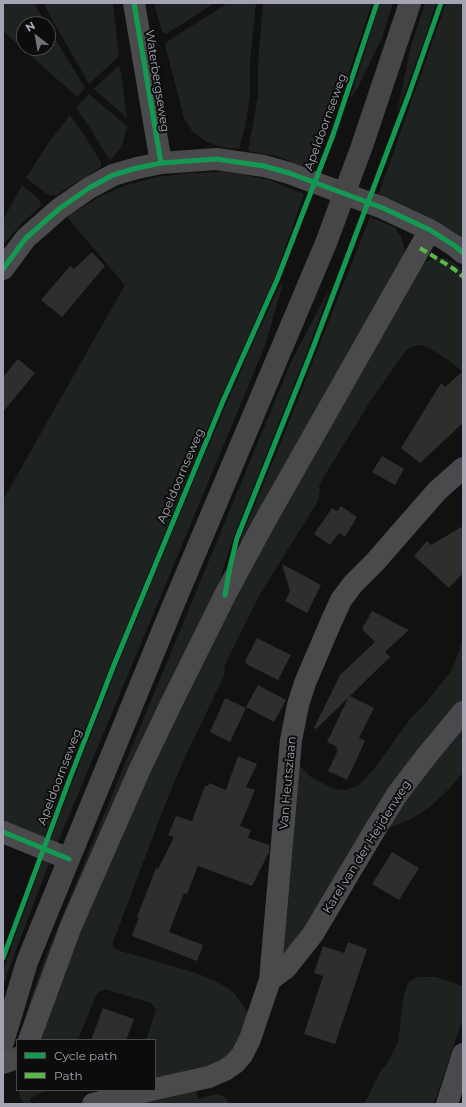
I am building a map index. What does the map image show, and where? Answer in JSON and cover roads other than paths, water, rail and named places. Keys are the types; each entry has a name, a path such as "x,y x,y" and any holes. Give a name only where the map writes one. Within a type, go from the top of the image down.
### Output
{"main road":[{"path":"3,1042 27,962 172,608 326,243 362,146 410,3"}],"street":[{"name":"Waterbergseweg","path":"134,3 161,163"},
{"path":"3,269 26,238 66,203 113,175 161,163 216,159 264,166 289,173 383,208 430,230 463,253"},
{"path":"29,1039 71,926 92,877 176,694 225,595 264,521 430,230"},
{"name":"Van Heutszlaan","path":"156,1089 209,1077 225,1070 235,1063 242,1055 250,1039 270,980 291,740 298,705 305,683 341,600 353,584 437,491 463,468"},
{"name":"Karel van der Heijdenweg","path":"270,980 286,968 313,934 398,793 463,712"},
{"path":"3,832 69,859"},
{"path":"447,1104 463,1054"},
{"path":"3,1063 16,1058"},
{"path":"93,1104 147,1091"}]}
